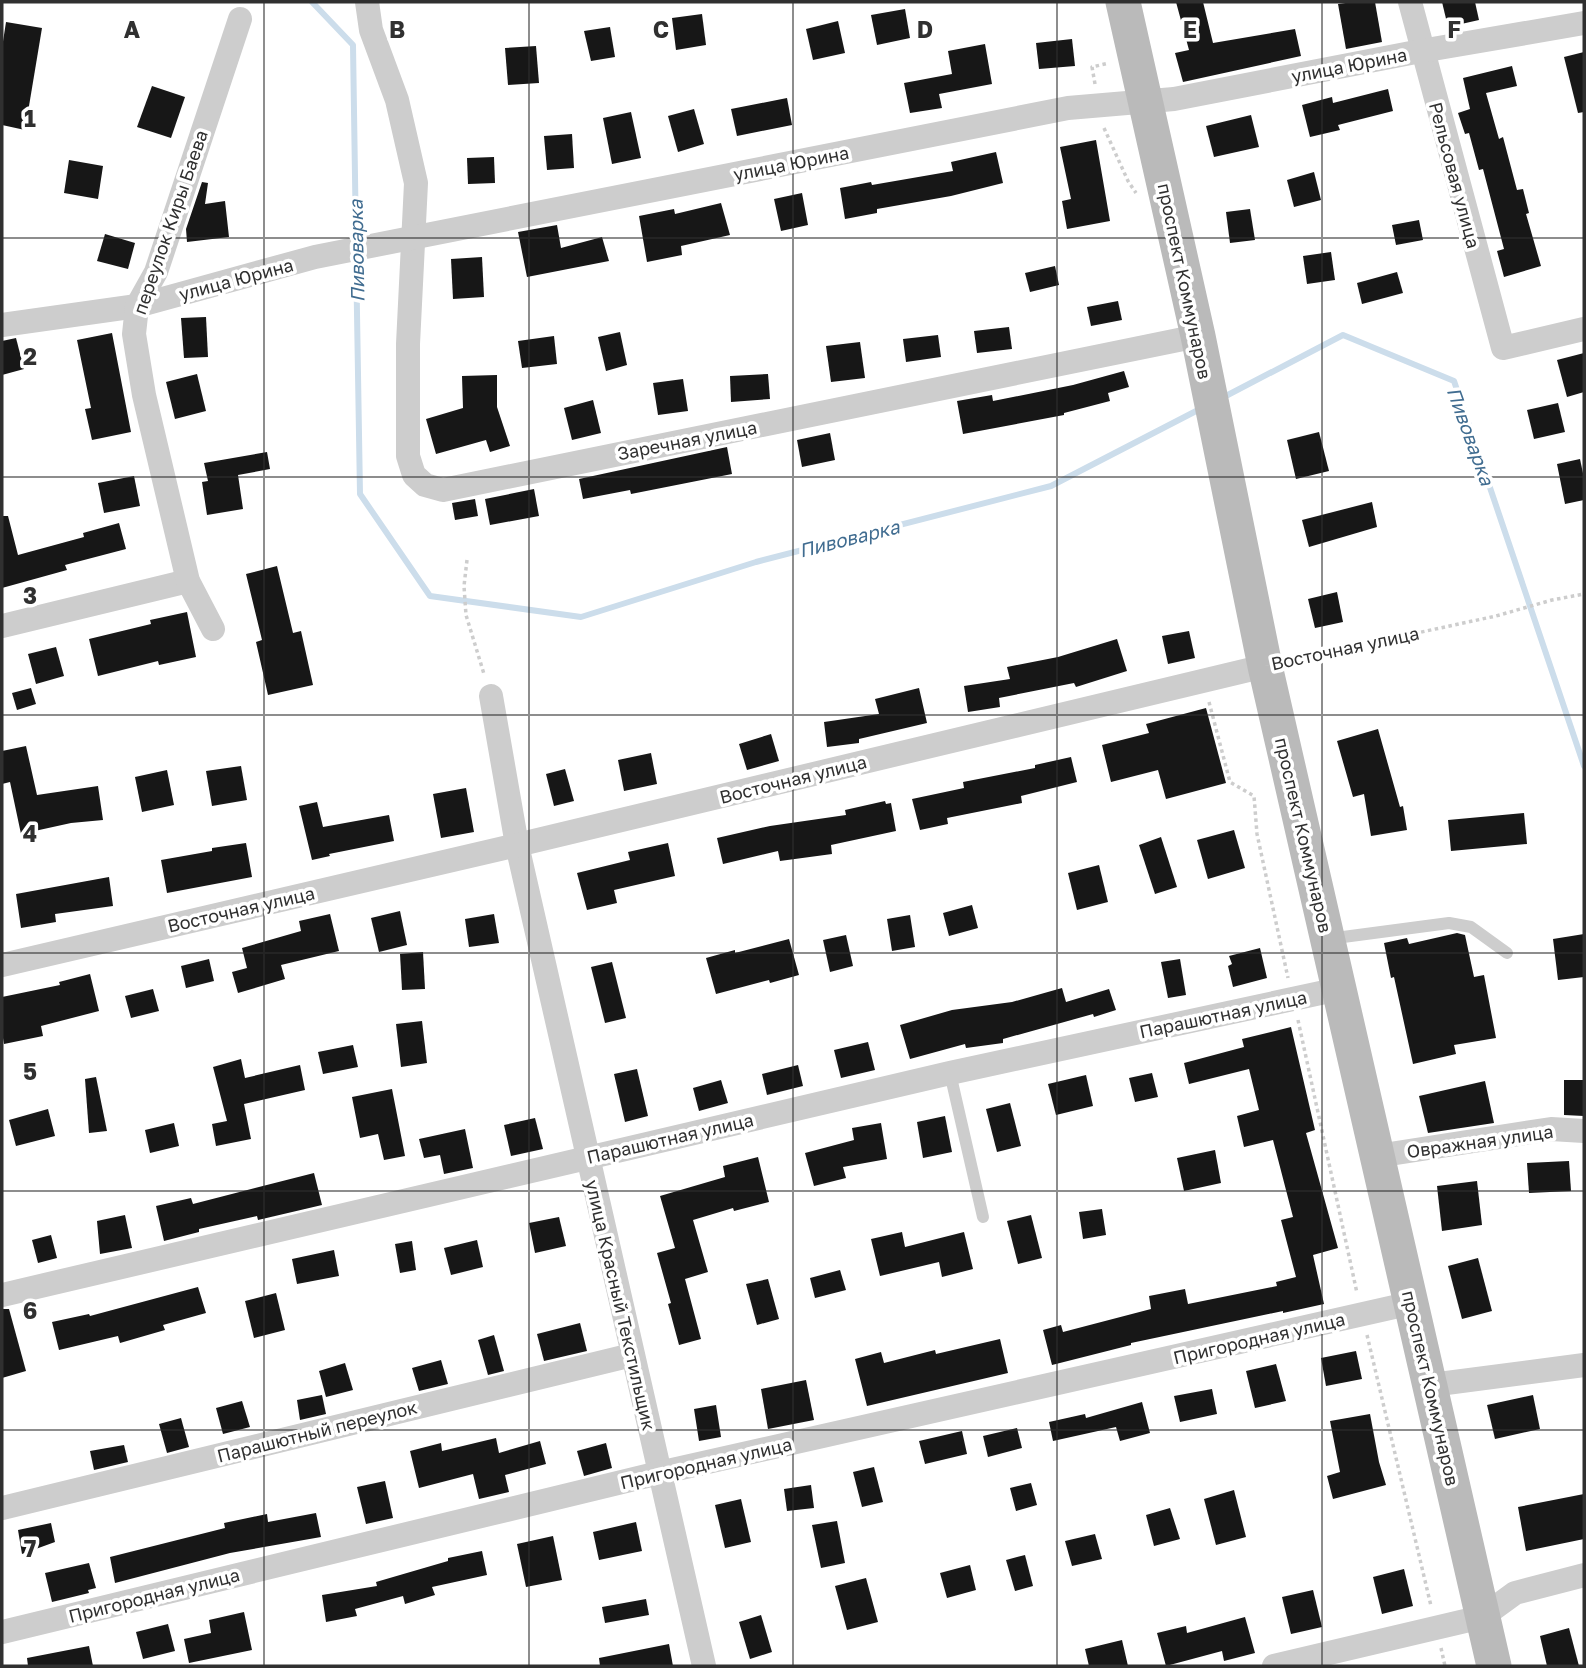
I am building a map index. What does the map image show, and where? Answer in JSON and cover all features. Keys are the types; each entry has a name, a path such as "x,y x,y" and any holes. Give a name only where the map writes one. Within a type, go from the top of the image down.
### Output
{"street":[{"path":"367,2 371,30 397,100 416,183 406,239"},
{"name":"проспект Коммунаров","path":"1122,2 1147,102 1265,666 1494,1666"},
{"name":"Рельсовая улица","path":"1410,2 1503,348 1584,329"},
{"name":"переулок Киры Баева","path":"214,629 188,581 144,395 134,334 137,306 156,272 240,19"},
{"name":"улица Юрина","path":"2,325 137,306 315,257 1068,108 1174,99 1421,51 1584,23"},
{"name":"Заречная улица","path":"406,239 408,456 414,475 425,485 443,490 1200,349"},
{"path":"2,626 188,581"},
{"name":"Восточная улица","path":"2,965 1265,666"},
{"name":"улица Красный Текстильщик","path":"491,696 517,845 704,1666"},
{"name":"Парашютная улица","path":"2,1295 950,1073 1339,989"},
{"name":"Овражная улица","path":"1377,1156 1551,1129 1584,1131"},
{"name":"Пригородная улица","path":"2,1632 659,1473 1412,1303"},
{"name":"Парашютный переулок","path":"2,1508 632,1355"},
{"path":"1431,1385 1584,1365"},
{"path":"1274,1666 1482,1617 1515,1593 1584,1575"}],"lane":[{"path":"1328,939 1450,923 1471,927 1507,953"},
{"path":"950,1073 983,1217"}],"path":[{"path":"1096,93 1092,67 1113,62"},
{"path":"467,560 464,586 466,615 491,696"},
{"name":"Восточная улица","path":"1265,666 1584,594"},
{"path":"1203,680 1230,782 1254,796 1257,834 1362,1314 1445,1666"}],"building":[{"path":"1176,2 1203,2 1213,43 1295,29 1301,56 1183,82 1175,53 1189,50"},
{"path":"1375,2 1382,42 1346,49 1338,4"},
{"path":"1442,2 1475,2 1479,20 1448,27"},
{"path":"905,9 910,38 877,45 871,15"},
{"path":"702,14 706,45 676,50 672,18"},
{"path":"838,21 845,53 813,60 806,29"},
{"path":"6,22 42,28 25,130 2,125 2,48"},
{"path":"610,27 615,57 591,61 584,31"},
{"path":"1072,39 1075,66 1039,69 1036,43"},
{"path":"985,44 992,84 939,94 942,108 910,113 904,83 952,74 948,51"},
{"path":"536,46 539,83 508,85 505,48"},
{"path":"1584,52 1584,112 1578,113 1564,57"},
{"path":"1512,66 1517,86 1486,93 1499,139 1503,137 1517,190 1523,189 1529,213 1526,214 1541,266 1504,277 1497,251 1504,249 1483,169 1479,170 1469,133 1465,134 1458,113 1470,109 1463,78"},
{"path":"152,86 185,97 171,138 137,127"},
{"path":"1388,89 1393,111 1338,125 1340,130 1310,137 1302,105 1332,97 1333,103"},
{"path":"787,98 792,125 737,136 731,109"},
{"path":"694,109 704,144 678,152 668,116"},
{"path":"631,112 641,158 612,164 603,118"},
{"path":"1251,115 1259,147 1214,157 1206,126"},
{"path":"572,134 574,168 547,170 544,136"},
{"path":"1096,140 1110,221 1067,229 1062,201 1071,199 1060,147"},
{"path":"996,152 1003,183 951,196 877,209 877,213 845,219 840,188 953,171 951,162"},
{"path":"494,157 495,183 468,184 467,158"},
{"path":"69,160 103,166 98,199 64,193"},
{"path":"1314,172 1321,200 1294,207 1287,180"},
{"path":"202,182 208,183 205,204 225,201 229,237 187,242 186,229"},
{"path":"802,193 808,225 781,231 774,199"},
{"path":"721,203 730,235 681,246 682,255 647,262 639,216 674,209 675,214"},
{"path":"1250,209 1255,240 1230,243 1226,212"},
{"path":"1419,220 1423,240 1396,245 1392,225"},
{"path":"557,225 561,248 602,237 609,261 527,277 518,232"},
{"path":"105,234 135,243 128,269 97,261"},
{"path":"1331,252 1335,280 1307,284 1303,256"},
{"path":"482,257 484,297 453,299 451,259"},
{"path":"1055,266 1059,285 1030,292 1025,273"},
{"path":"1397,272 1403,293 1362,304 1357,283"},
{"path":"1118,301 1122,320 1091,326 1087,307"},
{"path":"206,317 208,357 184,358 181,318"},
{"path":"1009,327 1012,349 977,353 974,331"},
{"path":"620,332 627,365 606,371 598,337"},
{"path":"112,333 131,432 92,440 85,409 91,408 77,340"},
{"path":"938,335 941,357 906,362 903,339"},
{"path":"554,336 557,364 522,368 518,341"},
{"path":"16,338 24,369 2,375 2,341"},
{"path":"860,342 865,378 831,382 826,346"},
{"path":"1584,353 1584,392 1567,397 1557,360"},
{"path":"1124,371 1129,387 1108,393 1110,401 1064,415 963,434 957,401 992,395 993,401 1073,385"},
{"path":"197,374 206,411 175,419 166,382"},
{"path":"768,374 770,399 731,402 730,376"},
{"path":"497,375 497,407 510,446 490,452 486,440 436,454 426,419 463,408 462,376"},
{"path":"683,379 688,411 658,415 653,383"},
{"path":"593,400 601,433 572,440 564,408"},
{"path":"1558,403 1565,432 1534,439 1527,410"},
{"path":"1319,432 1329,471 1296,479 1287,440"},
{"path":"830,433 835,460 802,467 797,440"},
{"path":"727,447 732,474 631,494 630,490 583,499 579,479"},
{"path":"267,452 270,469 238,475 243,509 207,515 202,482 208,481 204,463"},
{"path":"1580,459 1584,478 1584,500 1565,504 1557,464"},
{"path":"134,476 140,506 104,513 98,483"},
{"path":"534,489 539,516 490,525 485,499"},
{"path":"475,499 478,516 455,520 452,503"},
{"path":"1372,502 1377,527 1309,547 1302,520"},
{"path":"2,516 8,516 18,555 84,537 83,533 119,523 126,549 65,565 67,570 2,588"},
{"path":"277,566 293,633 301,631 313,685 268,695 256,642 262,640 246,574"},
{"path":"1337,592 1343,622 1315,628 1308,599"},
{"path":"187,612 196,657 159,665 158,661 98,676 89,639 151,624 150,620"},
{"path":"1189,631 1195,658 1168,664 1162,636"},
{"path":"1117,639 1127,671 1076,687 1074,683 999,698 1000,707 968,712 964,686 1010,679 1007,667 1058,657"},
{"path":"56,647 64,676 36,684 28,654"},
{"path":"31,688 36,704 17,710 12,693"},
{"path":"919,688 927,723 859,739 859,743 827,747 824,722 879,714 875,699"},
{"path":"1206,708 1226,783 1166,799 1158,770 1111,782 1102,745 1149,733 1146,724"},
{"path":"1378,729 1400,807 1403,806 1407,830 1371,836 1364,794 1353,797 1337,741"},
{"path":"771,734 779,761 747,770 739,744"},
{"path":"26,746 37,795 98,786 103,820 71,823 21,834 10,782 2,784 2,751"},
{"path":"651,753 657,784 624,791 618,760"},
{"path":"1071,757 1077,782 1021,796 1022,803 947,818 948,824 920,830 912,799 964,788 963,782 1035,768 1035,765"},
{"path":"241,766 247,800 212,806 206,771"},
{"path":"565,769 574,801 554,806 546,774"},
{"path":"167,770 174,805 142,812 135,777"},
{"path":"466,788 474,832 441,838 433,794"},
{"path":"885,801 886,804 891,803 896,831 831,845 832,854 780,861 778,851 723,864 717,838 770,826 846,815 845,810"},
{"path":"317,802 323,827 389,815 394,841 312,860 299,806"},
{"path":"1524,813 1527,844 1451,851 1448,820"},
{"path":"1234,830 1245,868 1208,879 1197,840"},
{"path":"1161,837 1177,887 1155,894 1139,845"},
{"path":"246,843 252,877 167,893 161,860"},
{"path":"668,843 675,876 614,890 617,903 587,910 577,873 630,860 628,852"},
{"path":"1099,865 1108,902 1077,910 1068,873"},
{"path":"109,877 113,906 55,914 56,922 21,928 16,894"},
{"path":"972,905 978,928 949,936 943,913"},
{"path":"400,911 407,945 379,952 371,918"},
{"path":"330,914 339,951 281,965 285,979 238,993 232,972 247,968 242,948 301,931 299,921"},
{"path":"494,914 499,943 469,947 465,919"},
{"path":"910,915 915,947 892,951 887,919"},
{"path":"1457,933 1465,935 1474,977 1484,975 1496,1038 1454,1045 1456,1054 1413,1064 1384,943 1407,938 1409,944"},
{"path":"1584,934 1584,977 1558,980 1553,939"},
{"path":"846,935 853,966 830,972 823,940"},
{"path":"789,939 799,975 716,994 706,958"},
{"path":"1260,948 1267,978 1233,987 1228,966 1232,964 1229,956"},
{"path":"423,952 425,989 402,990 400,954"},
{"path":"209,959 214,981 186,988 181,966"},
{"path":"1180,959 1186,995 1168,998 1161,962"},
{"path":"612,962 626,1018 605,1023 591,967"},
{"path":"90,974 99,1011 41,1026 43,1036 4,1044 2,997 60,985 59,982"},
{"path":"1062,988 1066,1002 1109,989 1116,1010 1003,1039 1003,1043 966,1048 965,1044 910,1059 900,1025 952,1010 1012,1002"},
{"path":"153,989 159,1011 131,1018 125,996"},
{"path":"422,1021 427,1063 401,1067 396,1024"},
{"path":"1291,1027 1315,1130 1306,1133 1338,1248 1313,1255 1324,1304 1131,1343 1052,1365 1043,1330 1061,1325 1063,1332 1151,1309 1149,1296 1185,1289 1188,1304 1277,1286 1276,1282 1296,1277 1281,1220 1293,1217 1273,1140 1244,1147 1237,1116 1259,1110 1249,1069 1189,1084 1184,1063 1244,1047 1242,1039"},
{"path":"868,1042 875,1070 841,1078 834,1050"},
{"path":"353,1045 358,1067 323,1074 318,1052"},
{"path":"241,1059 245,1078 300,1065 305,1090 244,1104 251,1139 216,1146 212,1124 227,1121 213,1067"},
{"path":"798,1065 803,1086 767,1095 762,1074"},
{"path":"637,1069 648,1116 625,1122 614,1074"},
{"path":"1152,1073 1158,1097 1135,1102 1129,1078"},
{"path":"1086,1075 1093,1106 1056,1115 1048,1084"},
{"path":"96,1077 107,1131 89,1133 85,1079"},
{"path":"721,1080 728,1103 699,1111 693,1088"},
{"path":"1564,1080 1584,1080 1584,1116 1564,1115"},
{"path":"1485,1081 1494,1123 1428,1133 1419,1096"},
{"path":"392,1089 405,1156 384,1160 378,1134 360,1138 352,1097"},
{"path":"1010,1103 1021,1146 997,1152 986,1109"},
{"path":"48,1109 55,1136 16,1146 9,1120"},
{"path":"945,1116 952,1152 923,1158 917,1122"},
{"path":"535,1118 543,1149 511,1156 504,1125"},
{"path":"174,1123 179,1146 150,1153 145,1130"},
{"path":"881,1123 887,1159 843,1167 846,1178 814,1186 805,1153 854,1140 852,1128"},
{"path":"465,1129 473,1168 444,1174 440,1155 424,1158 419,1139"},
{"path":"1215,1150 1221,1183 1184,1191 1177,1158"},
{"path":"758,1157 769,1202 734,1211 733,1208 693,1220 708,1272 685,1279 701,1339 679,1345 657,1253 675,1248 660,1196 725,1177 723,1166"},
{"path":"1569,1161 1571,1191 1529,1193 1527,1163"},
{"path":"314,1173 322,1205 258,1220 257,1216 199,1229 199,1232 164,1241 156,1206 191,1198 193,1204"},
{"path":"1477,1181 1482,1225 1442,1231 1437,1186"},
{"path":"1102,1209 1106,1235 1083,1239 1079,1212"},
{"path":"125,1215 132,1248 100,1254 97,1221"},
{"path":"1031,1215 1042,1258 1018,1264 1007,1221"},
{"path":"559,1217 566,1246 535,1253 529,1223"},
{"path":"902,1232 905,1247 964,1232 973,1269 942,1277 939,1262 880,1276 871,1239"},
{"path":"51,1235 57,1258 38,1263 32,1240"},
{"path":"477,1240 483,1267 451,1275 444,1248"},
{"path":"412,1241 416,1270 400,1273 395,1244"},
{"path":"334,1250 339,1276 297,1284 292,1259"},
{"path":"1478,1258 1492,1311 1462,1319 1448,1266"},
{"path":"840,1270 846,1290 815,1298 810,1278"},
{"path":"768,1279 779,1319 757,1325 746,1284"},
{"path":"198,1287 206,1313 163,1325 165,1330 120,1343 118,1336 59,1350 52,1322 89,1314 90,1316"},
{"path":"276,1293 285,1330 254,1338 245,1301"},
{"path":"2,1309 9,1309 26,1371 2,1378"},
{"path":"580,1323 587,1351 544,1361 537,1334"},
{"path":"494,1335 504,1371 488,1375 478,1340"},
{"path":"1000,1339 1008,1373 867,1406 855,1359 881,1352 884,1363 935,1350 936,1354"},
{"path":"1356,1351 1362,1379 1326,1386 1321,1358"},
{"path":"441,1360 448,1384 419,1391 412,1368"},
{"path":"345,1363 353,1390 326,1397 319,1371"},
{"path":"1276,1364 1286,1401 1255,1408 1246,1371"},
{"path":"806,1380 814,1420 768,1429 761,1389"},
{"path":"1212,1389 1217,1414 1180,1422 1174,1396"},
{"path":"322,1395 326,1414 300,1420 297,1400"},
{"path":"1533,1395 1540,1429 1495,1439 1487,1405"},
{"path":"242,1401 250,1427 223,1434 216,1408"},
{"path":"1142,1402 1150,1433 1120,1441 1116,1427 1053,1441 1049,1422 1085,1414 1086,1418"},
{"path":"716,1405 721,1437 699,1441 694,1409"},
{"path":"1370,1414 1386,1485 1333,1499 1327,1476 1340,1472 1330,1421"},
{"path":"181,1418 189,1447 167,1453 159,1424"},
{"path":"1017,1428 1022,1448 988,1457 983,1436"},
{"path":"962,1431 967,1454 925,1464 919,1441"},
{"path":"496,1438 499,1453 540,1441 546,1464 505,1475 509,1492 479,1499 473,1474 419,1488 410,1451 441,1443 442,1451"},
{"path":"606,1443 612,1468 584,1476 577,1451"},
{"path":"124,1445 128,1462 94,1470 90,1451"},
{"path":"874,1467 883,1502 862,1507 853,1472"},
{"path":"385,1481 393,1518 366,1524 357,1487"},
{"path":"1031,1483 1037,1505 1016,1511 1010,1488"},
{"path":"811,1485 814,1508 787,1511 784,1489"},
{"path":"1234,1490 1246,1537 1216,1545 1204,1499"},
{"path":"1584,1494 1584,1539 1526,1551 1518,1507"},
{"path":"741,1499 751,1542 725,1548 715,1505"},
{"path":"1170,1508 1180,1539 1154,1546 1146,1515"},
{"path":"316,1513 321,1537 230,1553 115,1583 110,1557 225,1528 224,1523 267,1514 268,1522"},
{"path":"837,1521 845,1563 821,1568 812,1525"},
{"path":"636,1522 642,1551 599,1560 593,1532"},
{"path":"51,1523 55,1542 22,1554 18,1530"},
{"path":"1095,1534 1102,1559 1072,1566 1065,1541"},
{"path":"553,1536 562,1580 526,1587 517,1544"},
{"path":"482,1551 487,1575 432,1587 435,1595 405,1604 403,1596 355,1609 357,1616 326,1622 322,1595 377,1586 376,1582 448,1561 448,1558"},
{"path":"1025,1555 1033,1586 1015,1591 1006,1560"},
{"path":"89,1563 96,1588 88,1590 89,1593 52,1602 45,1573"},
{"path":"970,1565 976,1590 947,1598 940,1573"},
{"path":"1404,1569 1413,1606 1382,1614 1373,1577"},
{"path":"866,1578 878,1622 847,1630 835,1586"},
{"path":"1313,1590 1322,1627 1291,1634 1282,1597"},
{"path":"646,1599 649,1615 605,1623 602,1607"},
{"path":"244,1612 252,1650 189,1663 184,1639 211,1633 209,1620"},
{"path":"761,1615 772,1652 750,1659 739,1622"},
{"path":"1245,1617 1255,1653 1224,1661 1222,1651 1166,1666 1157,1633 1186,1626 1187,1633"},
{"path":"168,1624 175,1651 143,1659 136,1632"},
{"path":"1569,1628 1579,1666 1547,1666 1540,1636"},
{"path":"1122,1640 1128,1666 1089,1666 1085,1649"},
{"path":"669,1644 673,1666 600,1666 599,1658"},
{"path":"89,1646 93,1666 28,1666 27,1658"}],"waterway":[{"name":"Пивоварка","path":"312,2 353,45 356,242"},
{"name":"Пивоварка","path":"356,253 360,494 430,596 581,617 756,562 1051,486 1200,409"},
{"name":"Пивоварка","path":"1222,398 1343,335 1454,381 1584,766"}]}
